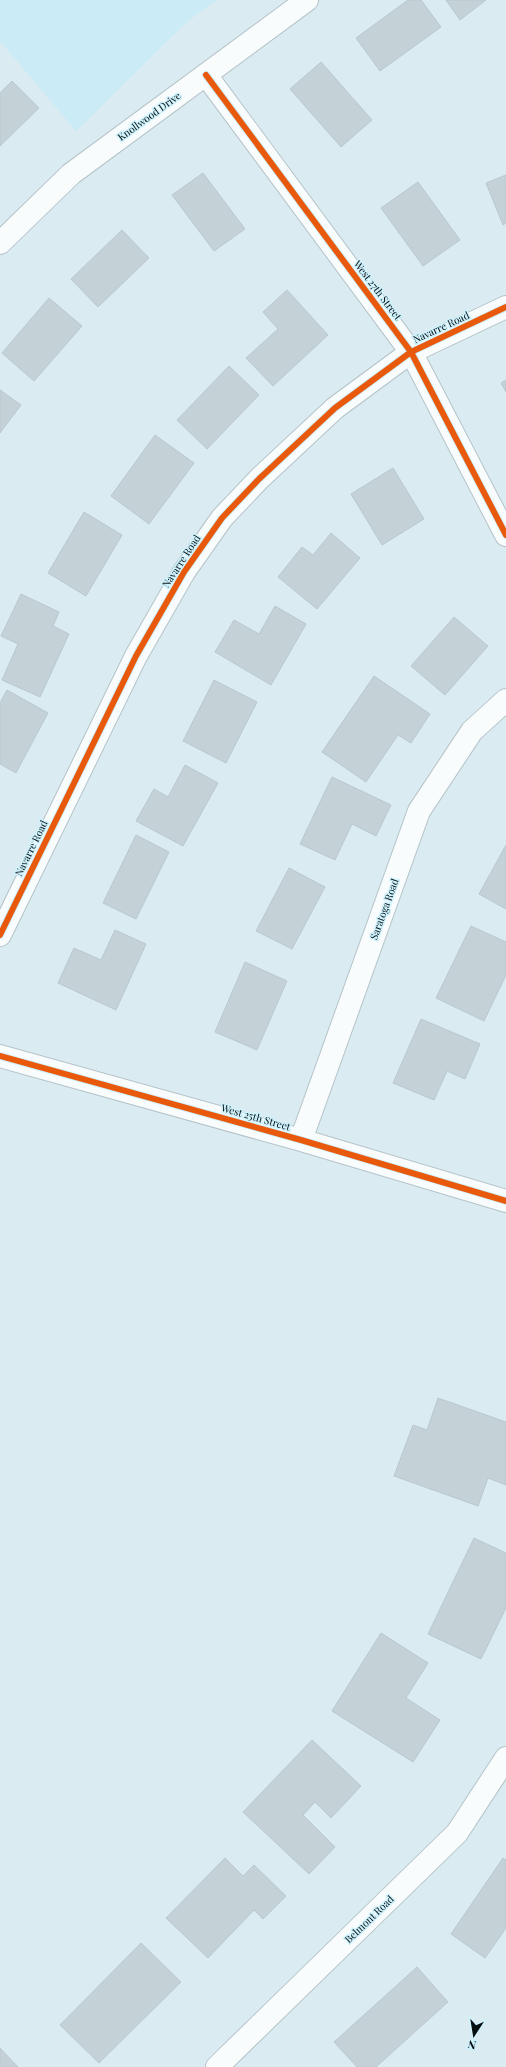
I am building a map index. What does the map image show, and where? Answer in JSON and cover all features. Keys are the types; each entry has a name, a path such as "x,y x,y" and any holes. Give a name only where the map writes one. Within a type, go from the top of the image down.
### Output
{"street":[{"name":"Knollwood Drive","path":"0,243 71,174 307,0"},
{"name":"West 27th Street","path":"206,75 411,352 506,535"},
{"name":"Navarre Road","path":"0,935 136,656 188,566 222,518 259,478 335,408 411,352 506,307"},
{"name":"Saratoga Road","path":"301,1140 419,811 472,731 506,700"},
{"name":"West 25th Street","path":"0,1056 301,1140 506,1200"},
{"name":"Belmont Road","path":"217,2067 457,1833 506,1758"}],"shaded area":[{"path":"0,0 217,0 188,21 76,131 0,41"}],"building":[{"path":"408,0 421,0 441,27 380,71 356,38"},
{"path":"446,0 486,0 460,20"},
{"path":"321,62 372,120 341,147 290,89"},
{"path":"12,81 39,108 0,146 0,93"},
{"path":"203,173 245,229 214,251 172,195"},
{"path":"506,175 506,223 503,225 486,183"},
{"path":"418,182 460,240 423,266 381,208"},
{"path":"122,230 149,258 98,307 71,279"},
{"path":"287,290 328,335 273,386 246,358 278,329 263,312"},
{"path":"49,298 82,326 34,381 2,353"},
{"path":"229,366 259,395 207,449 177,420"},
{"path":"506,380 506,392 501,383"},
{"path":"0,390 21,405 0,433"},
{"path":"155,435 194,463 149,524 111,496"},
{"path":"393,468 424,519 382,545 351,494"},
{"path":"84,512 122,535 86,596 48,573"},
{"path":"331,533 360,558 317,609 278,577 302,547 313,555"},
{"path":"21,594 59,612 53,626 69,634 40,697 2,680 18,644 1,636"},
{"path":"275,606 306,624 271,685 215,652 234,620 259,634"},
{"path":"454,617 488,646 445,695 411,666"},
{"path":"374,676 430,714 411,743 398,735 366,782 322,752"},
{"path":"214,680 257,702 226,763 183,741"},
{"path":"7,690 48,713 16,773 0,764 0,703"},
{"path":"185,765 218,783 183,846 136,821 154,789 168,797"},
{"path":"332,777 391,805 376,836 352,824 335,860 300,844"},
{"path":"136,835 169,852 136,919 103,903"},
{"path":"506,845 506,909 479,894"},
{"path":"289,868 325,887 292,949 256,931"},
{"path":"471,926 506,942 506,975 484,1021 436,998"},
{"path":"115,930 146,944 116,1010 58,983 74,948 101,960"},
{"path":"245,962 287,981 257,1050 215,1032"},
{"path":"421,1019 480,1044 465,1079 447,1071 434,1100 393,1083"},
{"path":"438,1398 506,1422 506,1485 488,1478 478,1506 394,1476 413,1425 427,1430"},
{"path":"474,1538 506,1553 506,1608 481,1659 428,1634"},
{"path":"381,1633 428,1663 406,1698 440,1720 413,1762 332,1711"},
{"path":"312,1740 361,1786 331,1818 315,1802 303,1815 335,1847 309,1874 243,1812"},
{"path":"225,1858 243,1876 254,1865 286,1896 263,1919 254,1910 208,1958 166,1918"},
{"path":"503,1858 506,1860 506,1928 485,1958 451,1934"},
{"path":"141,1943 181,1982 99,2063 60,2025"},
{"path":"417,1967 448,2002 376,2067 357,2067 334,2042"},
{"path":"0,2048 18,2067 0,2067"}],"cycle path":[{"path":"206,75 411,352 506,535"},
{"path":"0,935 136,656 184,572 222,518 259,479 335,408 411,352 506,307"},
{"path":"0,1056 301,1140 506,1201"}]}
